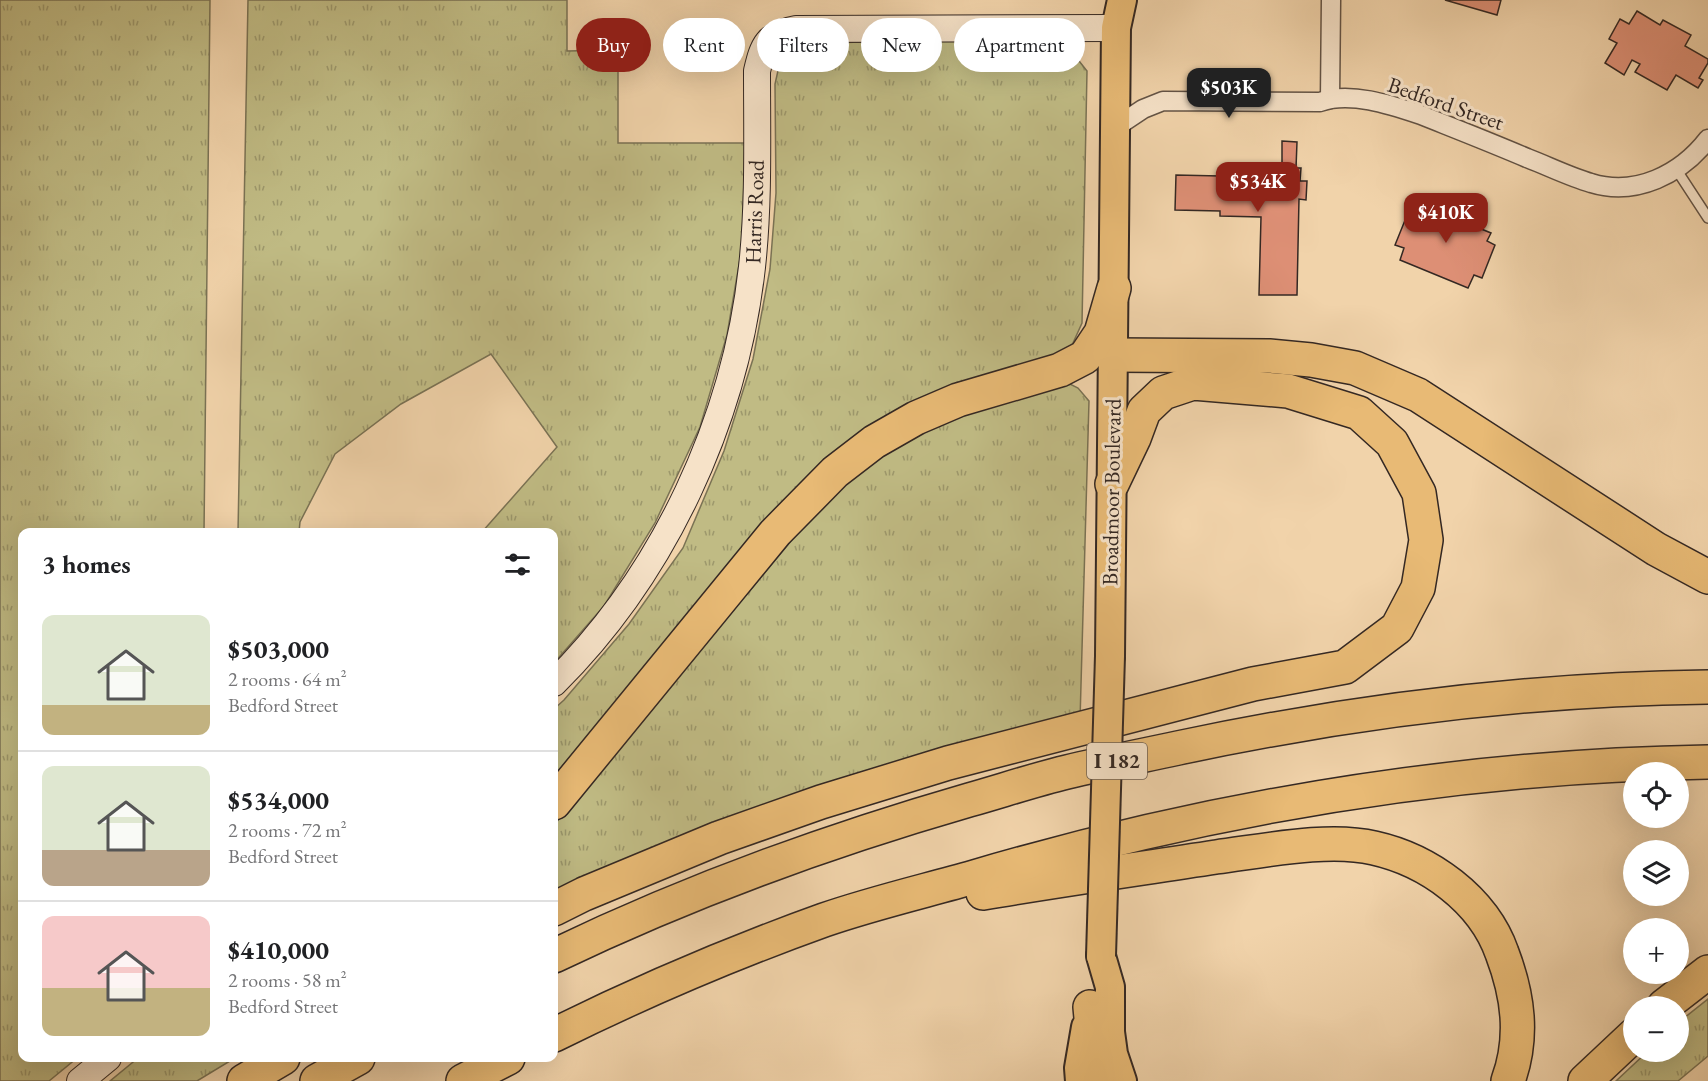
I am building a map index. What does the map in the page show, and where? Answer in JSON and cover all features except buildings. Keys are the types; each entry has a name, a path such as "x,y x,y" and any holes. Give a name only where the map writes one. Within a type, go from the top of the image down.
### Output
{"highway":[{"path":"558,798 775,533 835,472 874,442 916,418 958,400 1060,370 1085,357 1101,333 1114,288"},
{"path":"1113,356 1269,356 1311,360 1354,368 1418,395 1656,549 1708,577"},
{"path":"558,907 719,838 821,802 937,766 1253,684 1345,667 1397,628 1418,588 1426,540 1419,493 1392,443 1359,413 1288,391 1193,384 1163,393 1144,411 1112,484"},
{"name":"I 182","path":"558,954 658,910 826,845 1066,772 1246,734 1424,707 1604,691 1708,687"},
{"path":"558,1033 671,981 827,919 1049,855 1174,825 1302,799 1479,775 1590,766 1708,762"},
{"path":"827,919 1044,883 1241,854 1335,844 1372,847 1427,867 1464,895 1489,927 1503,955 1517,1003 1517,1048 1508,1081"},
{"path":"1677,996 1708,972"},
{"path":"1090,1007 1097,1081"},
{"path":"1585,1081 1623,1045"},
{"path":"226,1081 252,1062"},
{"path":"244,1081 276,1062"},
{"path":"317,1081 351,1062"},
{"path":"464,1081 500,1062"}],"main road":[{"name":"Broadmoor Boulevard","path":"1106,0 1116,28"},
{"name":"Broadmoor Boulevard","path":"1080,1081 1081,1052 1101,956 1110,656 1116,28 1122,0"},
{"name":"Broadmoor Boulevard","path":"1101,956 1110,987 1110,1032 1113,1054 1122,1081"}],"street":[{"path":"1330,99 1331,0"},
{"name":"Harris Road","path":"558,679 597,636 649,562 687,492 725,395 738,349 752,267 756,225 757,72 761,52 768,41 777,34 796,29 1116,28"},
{"name":"Bedford Street","path":"1116,127 1143,109 1163,101 1320,102 1330,99 1359,100 1401,108 1593,184 1611,187 1629,187 1661,178 1676,170 1708,139"},
{"path":"80,1081 103,1062"}],"lane":[{"path":"1676,170 1708,218"}],"green space":[{"path":"0,0 210,0 204,528 18,528 18,1062 72,1062 49,1081 0,1081"},
{"path":"248,0 567,0 567,51 576,51 576,72 618,72 618,143 745,143 742,247 727,335 700,427 655,523 604,606 558,658 558,528 486,528 557,447 491,354 401,404 335,454 300,522 299,528 238,528"},
{"path":"942,41 954,41 954,72 1085,72 1085,68 1087,71 1082,323 1068,354 902,412 558,779 558,705 629,624 683,548 724,451 753,359 770,269 776,193 775,84 778,72 849,72 849,42 861,42 861,72 942,72"},
{"path":"1064,381 1078,388 1089,401 1080,720 558,904 558,820 622,744 681,668 753,587 819,507 859,471 950,413"},
{"path":"1708,999 1708,1056 1678,1081 1616,1081 1636,1062 1689,1062 1689,1014"},
{"path":"133,1062 228,1062 197,1081 110,1081"}]}
